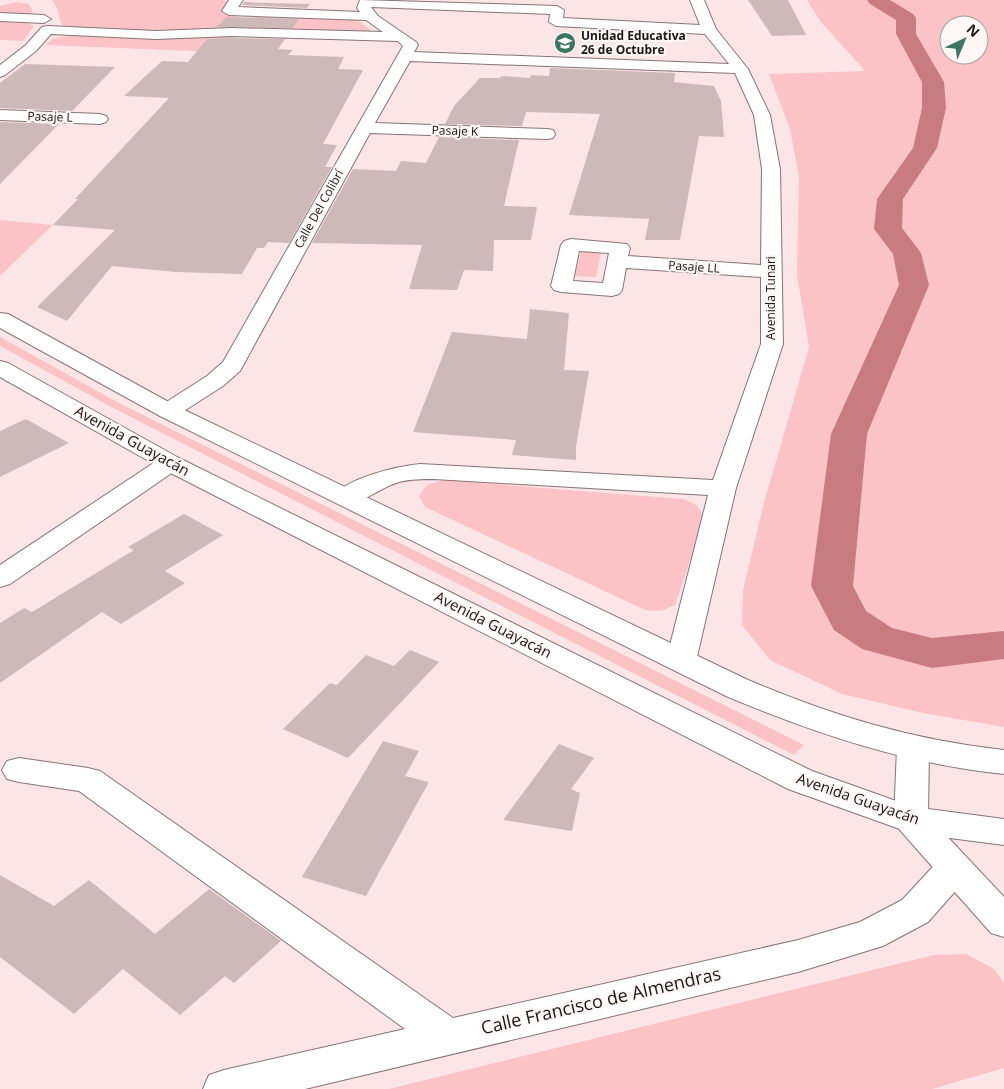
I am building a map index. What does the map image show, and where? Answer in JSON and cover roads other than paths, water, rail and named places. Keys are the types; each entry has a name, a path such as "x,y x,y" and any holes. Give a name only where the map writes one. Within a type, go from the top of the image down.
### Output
{"street":[{"path":"236,0 229,11 249,13 366,6 557,10 556,22 709,30"},
{"name":"Avenida Tunari","path":"681,661 723,488 772,344 771,169 762,115 741,69 709,30 696,0"},
{"path":"38,6 46,25"},
{"path":"366,6 404,47"},
{"path":"232,32 249,13"},
{"path":"0,18 46,25 156,35 232,32 404,47 741,69"},
{"path":"0,72 31,48 46,25"},
{"name":"Calle Del Colibrí","path":"168,411 215,381 232,366 364,128 404,47"},
{"name":"Pasaje L","path":"0,115 100,119"},
{"name":"Pasaje K","path":"364,128 547,134"},
{"name":"Pasaje LL","path":"618,261 771,272"},
{"path":"0,319 168,411 681,661 776,705 865,737 961,759 1004,762"},
{"name":"Avenida Guayacán","path":"0,368 170,463 800,780 911,820 1004,832"},
{"path":"0,578 170,463"},
{"path":"346,497 379,480 407,471 723,488"},
{"path":"913,748 911,820 1004,922"},
{"path":"19,770 88,780 448,1037"},
{"name":"Calle Francisco de Almendras","path":"224,1089 798,956 870,935 915,911 954,868"}],"waterway":[{"path":"877,0 906,18 906,34 933,82 934,108 925,148 890,199 888,229 907,253 914,285 849,434 832,586 849,620 877,639 932,653 1004,645"}],"place":[{"name":"Unidad Educativa 26 de Octubre","path":"565,43"}]}
